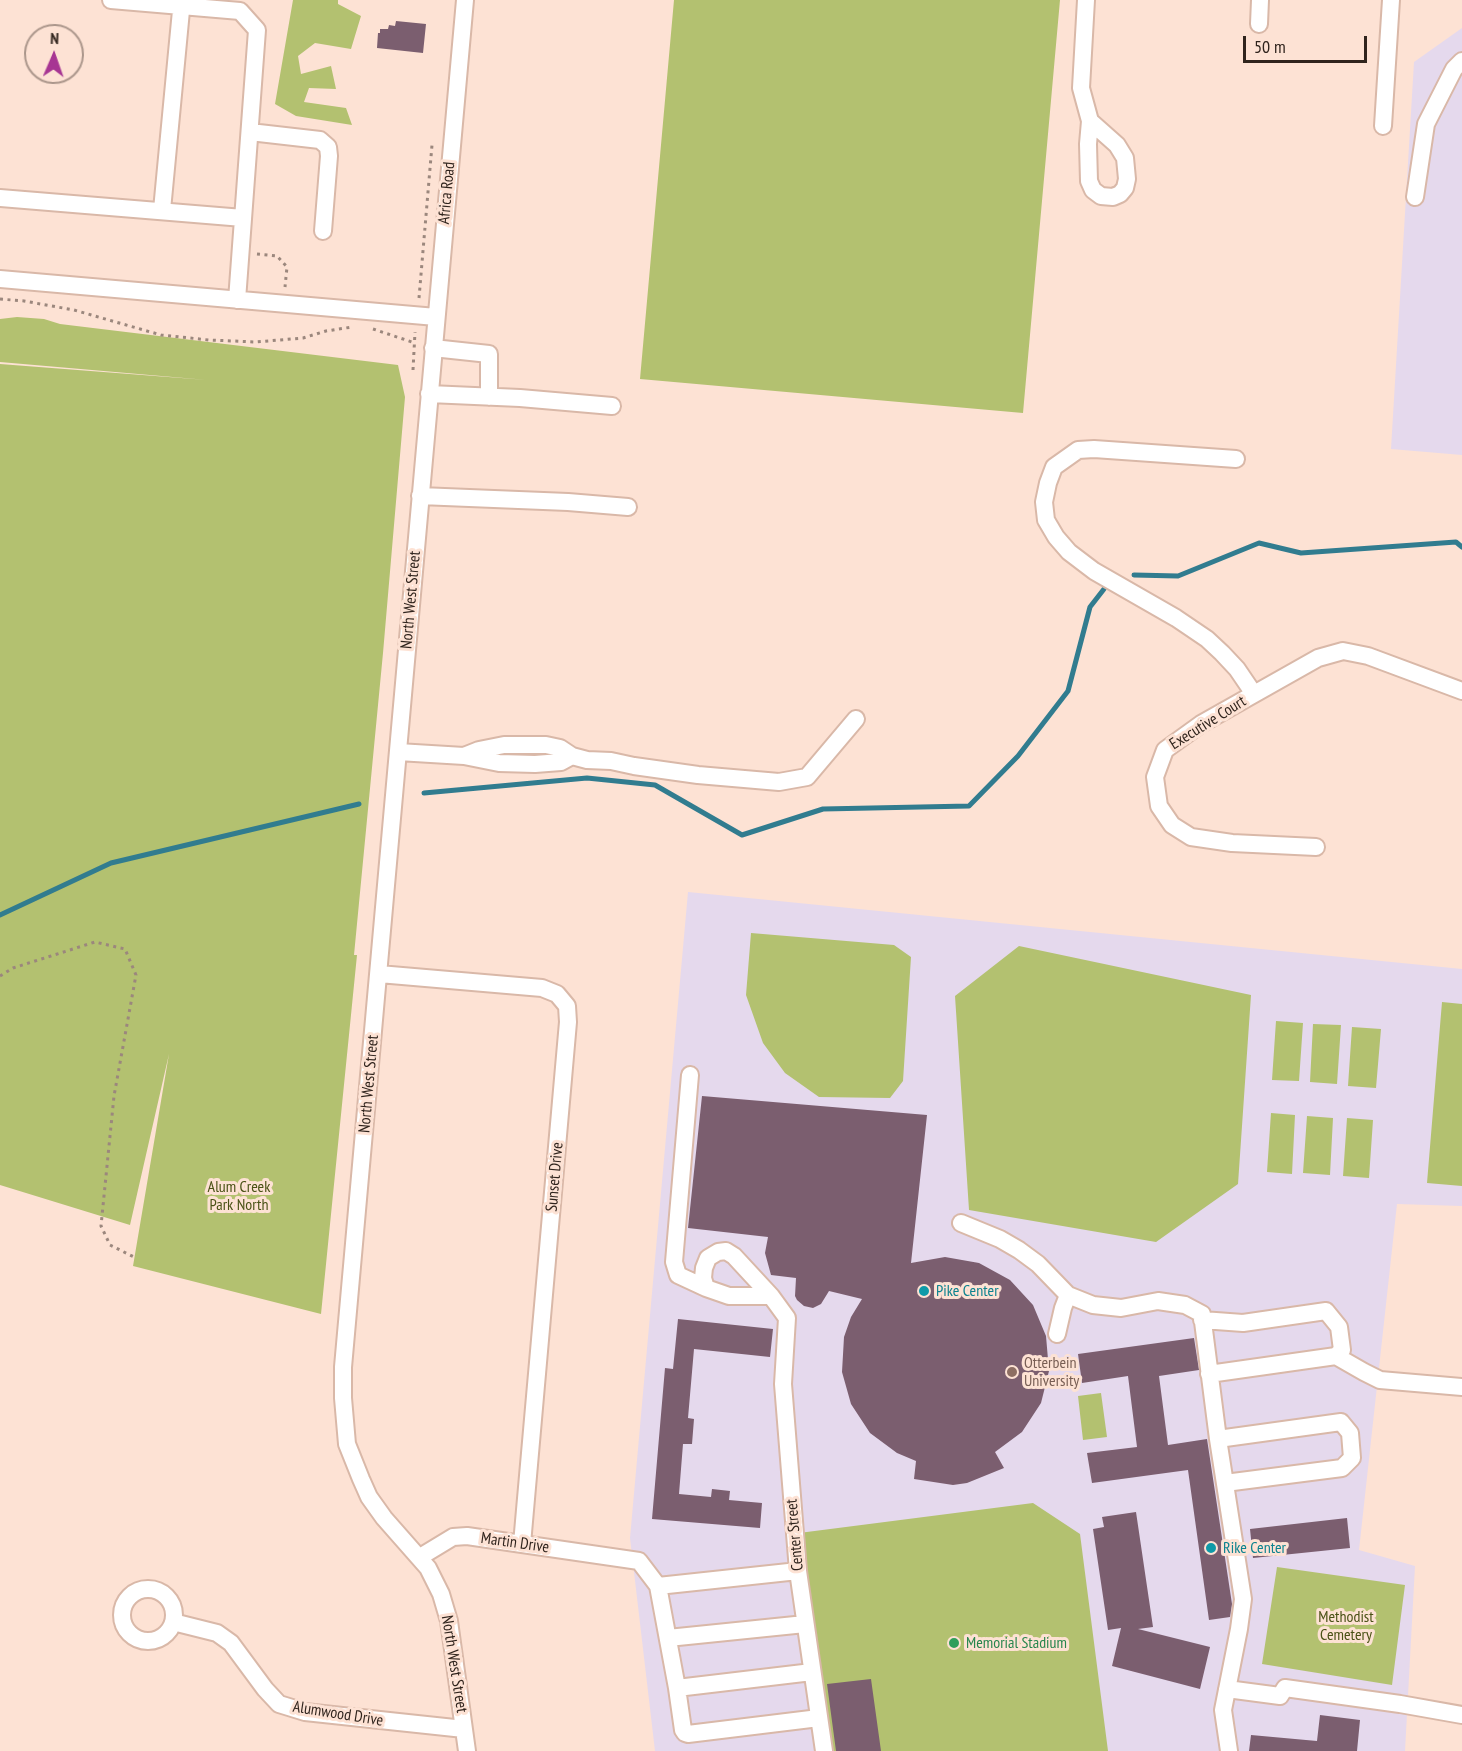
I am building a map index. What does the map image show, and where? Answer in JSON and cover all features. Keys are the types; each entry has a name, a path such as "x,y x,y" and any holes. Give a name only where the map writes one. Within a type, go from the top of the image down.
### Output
{"street":[{"path":"111,0 182,3 240,11 257,30 237,300"},
{"name":"Africa Road","path":"430,390 465,0"},
{"path":"1086,0 1081,88 1090,121"},
{"path":"1259,24 1260,0"},
{"path":"1383,126 1391,0"},
{"path":"162,210 182,3"},
{"path":"1415,197 1426,124 1454,69 1462,61"},
{"path":"250,132 320,140 328,147 323,231"},
{"path":"0,198 243,218"},
{"path":"0,279 436,317"},
{"path":"433,348 489,354 489,397"},
{"path":"430,390 489,397 612,406"},
{"name":"North West Street","path":"430,390 343,1367 343,1398 347,1444 369,1497 384,1518 429,1568 441,1594 449,1621 467,1751"},
{"path":"1236,459 1094,449 1077,450 1054,467 1047,483 1044,502 1046,520 1056,537 1069,552 1094,571 1208,639 1237,669 1254,694"},
{"path":"420,496 628,507"},
{"name":"Executive Court","path":"1316,847 1232,843 1191,837 1172,825 1159,806 1155,777 1165,750 1201,724 1318,658 1343,651 1368,656 1462,691"},
{"path":"398,752 535,764 561,762 572,756 586,760 611,761 698,775 779,782 807,777 856,719"},
{"name":"Sunset Drive","path":"379,974 542,988 557,994 567,1006 568,1022 522,1544"},
{"path":"690,1075 674,1262 678,1275 714,1292 729,1296 771,1296"},
{"path":"962,1223 1000,1239 1019,1250 1038,1264 1068,1295 1094,1305 1121,1308 1158,1301 1185,1305 1202,1314 1218,1439 1243,1599 1223,1710 1228,1751"},
{"path":"706,1288 703,1278 708,1258 718,1252 726,1251 734,1256 771,1296"},
{"path":"1057,1334 1068,1295"},
{"name":"Center Street","path":"771,1296 787,1318 783,1384 798,1572 824,1751"},
{"path":"1202,1320 1243,1323 1326,1311 1339,1327 1342,1350 1336,1356"},
{"path":"1209,1374 1336,1356 1380,1380 1462,1387"},
{"path":"1218,1439 1341,1422 1350,1433 1352,1458 1342,1468 1225,1483"},
{"name":"Martin Drive","path":"420,1557 453,1537 467,1536 639,1561 658,1586"},
{"path":"798,1572 658,1586 685,1733 819,1718"},
{"name":"Alumwood Drive","path":"173,1622 217,1633 231,1643 279,1704 305,1712 464,1729"},
{"path":"668,1638 805,1624"},
{"path":"677,1688 812,1672"},
{"path":"1227,1689 1280,1696 1285,1688 1462,1715"}],"path":[{"path":"418,301 432,145"},
{"path":"257,255 277,256 287,267 285,287"},
{"path":"0,299 74,310 161,335 209,340 256,342 303,338 352,327 362,328"},
{"path":"413,370 416,327"},
{"path":"371,329 415,343"},
{"path":"0,976 13,968 95,942 125,949 136,975 114,1096 101,1226 110,1245 134,1257"}],"shaded area":[{"path":"1462,28 1462,455 1391,449 1414,62"},
{"name":"Otterbein University","path":"688,892 1462,969 1462,1206 1397,1204 1359,1550 1415,1566 1405,1751 655,1751 630,1538"}],"green space":[{"path":"293,0 338,0 338,4 361,16 351,49 315,43 298,56 301,74 331,66 336,89 309,88 304,102 346,108 352,125 296,116 275,104"},
{"path":"674,0 1060,0 1023,413 640,379"},
{"name":"Alum Creek Park North","path":"17,317 398,365 405,397 354,955 357,955 321,1314 133,1266 169,1054 130,1225 0,1185 0,364 207,380 0,362 0,319"},
{"path":"751,933 894,945 911,957 903,1081 890,1098 819,1097 785,1073 763,1043 746,995"},
{"path":"1019,946 1251,995 1238,1184 1156,1242 969,1210 955,996"},
{"path":"1442,1002 1462,1004 1462,1186 1427,1183"},
{"path":"1276,1021 1303,1023 1299,1081 1272,1080"},
{"path":"1313,1024 1341,1025 1337,1084 1310,1082"},
{"path":"1352,1027 1381,1029 1376,1088 1348,1086"},
{"path":"1271,1113 1295,1115 1292,1174 1267,1172"},
{"path":"1307,1116 1333,1118 1330,1175 1303,1173"},
{"path":"1347,1118 1373,1120 1369,1178 1343,1176"},
{"path":"1101,1393 1107,1437 1083,1440 1078,1396"},
{"name":"Memorial Stadium","path":"1033,1503 1080,1534 1108,1751 827,1751 799,1533"},
{"name":"Methodist Cemetery","path":"1277,1567 1405,1585 1392,1685 1262,1664"}],"building":[{"path":"396,21 426,24 423,53 377,48 380,29 388,29 389,25 395,26"},
{"name":"Pike Center","path":"702,1096 927,1115 911,1263 945,1257 979,1263 1010,1280 1033,1305 1046,1336 1049,1371 1041,1403 1022,1432 995,1452 1004,1468 967,1483 953,1485 914,1479 916,1461 897,1453 870,1433 851,1404 842,1372 844,1337 851,1317 862,1299 829,1291 821,1304 813,1308 804,1306 795,1296 796,1278 771,1275 765,1253 768,1237 688,1228"},
{"path":"678,1319 773,1329 770,1357 694,1349 688,1418 694,1419 692,1444 683,1444 679,1494 711,1497 712,1489 730,1491 729,1500 762,1503 760,1528 652,1519 665,1368 673,1369"},
{"path":"1194,1338 1199,1370 1159,1376 1168,1445 1207,1439 1232,1604 1230,1617 1209,1620 1188,1470 1092,1483 1087,1453 1137,1447 1128,1376 1082,1383 1078,1354"},
{"path":"1136,1512 1153,1627 1138,1629 1210,1647 1200,1689 1112,1666 1121,1628 1108,1630 1093,1529 1104,1527 1102,1517"},
{"path":"1347,1518 1350,1548 1253,1558 1250,1529"},
{"path":"871,1679 881,1751 836,1751 827,1684"},
{"path":"1320,1715 1360,1720 1357,1751 1249,1751 1251,1735 1317,1741"}],"waterway":[{"path":"1134,575 1178,576 1259,543 1301,553 1456,542 1462,547"},
{"path":"424,793 587,778 655,785 742,835 823,809 969,806 1018,756 1068,691 1090,607 1104,589"},
{"path":"0,915 111,863 359,804"}],"place":[{"name":"Pike Center","path":"924,1291"},
{"name":"Otterbein University","path":"1012,1372"},
{"name":"Rike Center","path":"1211,1548"},
{"name":"Memorial Stadium","path":"954,1643"}]}
